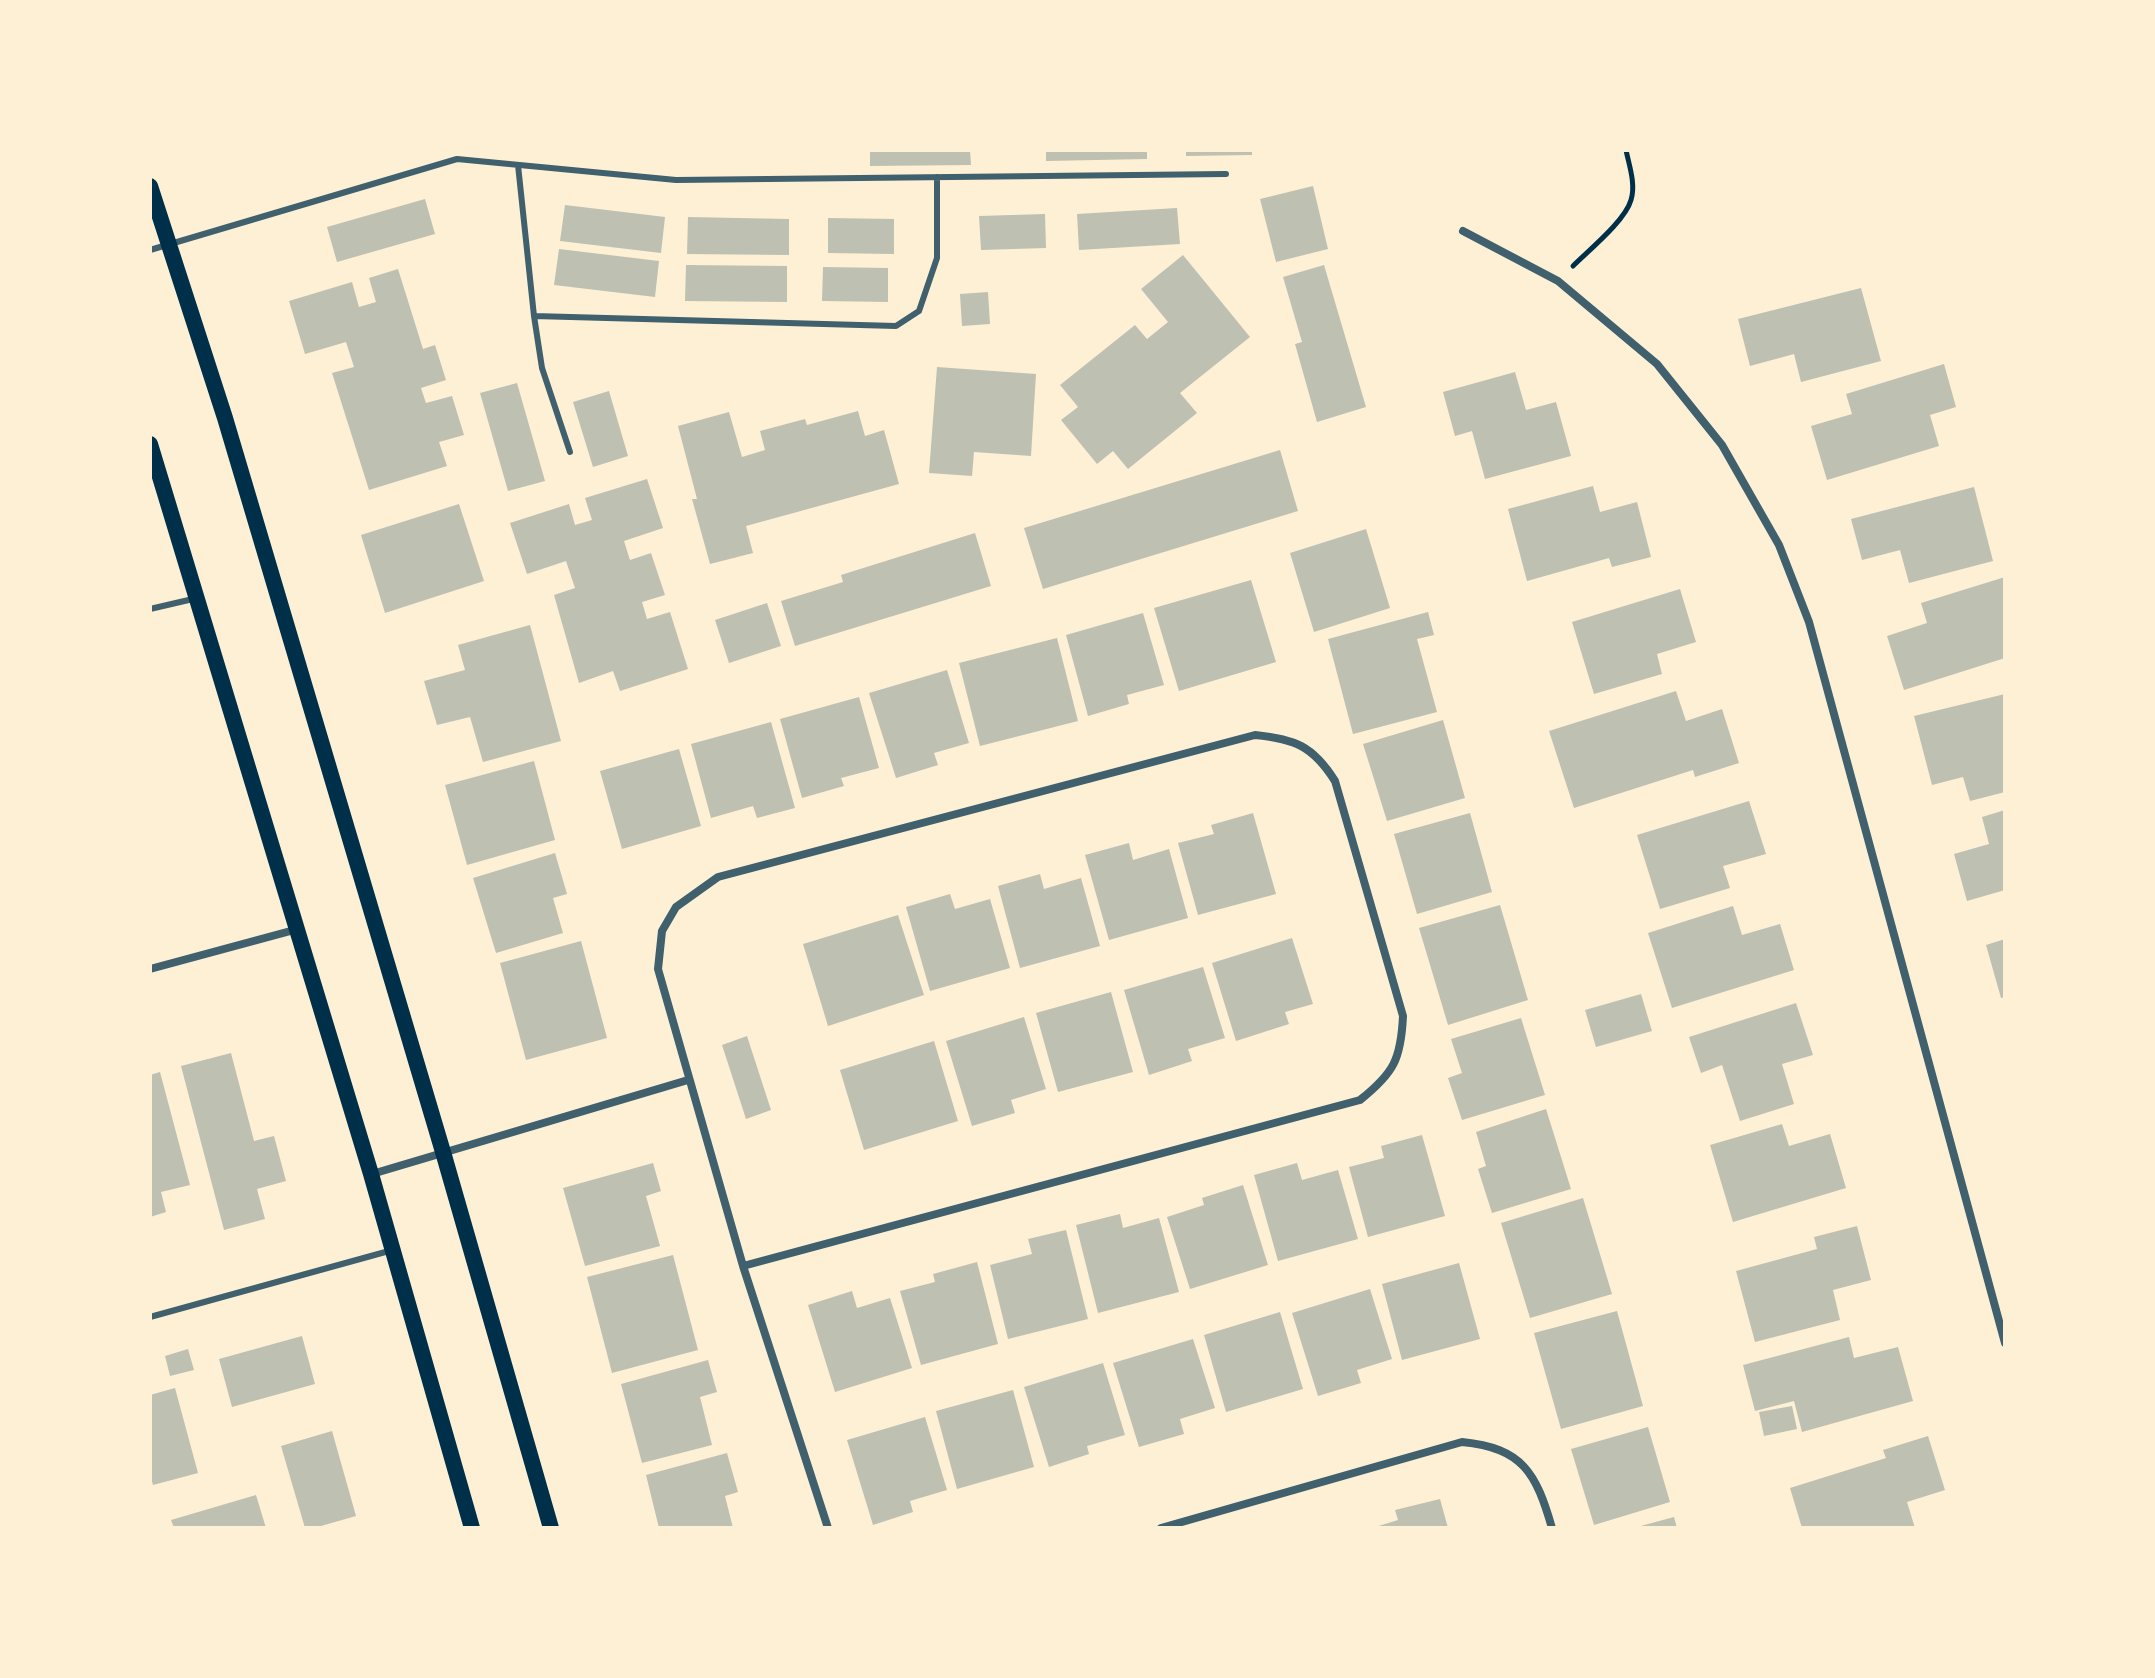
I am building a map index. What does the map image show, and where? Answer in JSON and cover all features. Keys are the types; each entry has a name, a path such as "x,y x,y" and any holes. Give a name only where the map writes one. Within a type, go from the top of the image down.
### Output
{"main road":[{"path":"150,186 230,433 551,1528"},
{"path":"150,444 371,1174 472,1528"}],"street":[{"path":"1463,231 1558,281 1657,364 1722,445 1779,545 1809,622 2005,1343"},
{"path":"743,1266 1360,1100 1383,1082 1394,1067 1402,1046 1403,1016 1335,781 1324,763 1300,744 1285,738 1255,735 718,877 676,907 662,931 658,969 743,1266 828,1528"},
{"path":"150,969 298,929"},
{"path":"371,1174 688,1080"},
{"path":"1161,1528 1462,1442 1488,1445 1518,1460 1541,1490 1552,1528"}],"lane":[{"path":"150,250 457,159 676,180 1226,174"},
{"path":"518,165 542,368 570,452"},
{"path":"534,316 896,326 919,311 937,258 937,177"},
{"path":"150,609 197,598"},
{"path":"150,1317 392,1250"}],"path":[{"path":"1558,281 1619,219 1631,201 1633,181 1626,150"}],"building":[{"path":"870,150 970,150 971,165 870,166"},
{"path":"1046,150 1147,150 1147,159 1046,161"},
{"path":"1186,150 1252,150 1252,155 1186,156"},
{"path":"1313,186 1328,249 1276,262 1260,199"},
{"path":"425,199 435,234 337,262 327,227"},
{"path":"565,205 665,217 661,253 560,241"},
{"path":"1177,208 1180,244 1079,250 1077,214"},
{"path":"1045,214 1046,248 981,250 979,216"},
{"path":"688,217 789,219 789,255 687,254"},
{"path":"828,218 894,219 894,254 828,253"},
{"path":"559,249 659,261 655,297 554,285"},
{"path":"1183,255 1250,337 1180,393 1197,413 1128,469 1113,451 1097,464 1061,420 1078,407 1060,385 1135,325 1147,339 1168,322 1141,289"},
{"path":"686,265 787,266 787,302 685,301"},
{"path":"1324,265 1366,407 1317,422 1295,344 1302,342 1283,277"},
{"path":"823,267 888,268 888,302 822,301"},
{"path":"398,269 423,349 435,345 446,380 421,388 426,403 452,396 464,435 439,442 447,466 369,490 332,373 354,367 346,342 305,354 289,301 352,282 359,307 376,302 369,278"},
{"path":"1861,288 1881,361 1801,382 1794,354 1750,366 1738,319"},
{"path":"988,292 990,324 962,326 960,294"},
{"path":"1944,364 1956,407 1930,415 1939,446 1827,480 1811,426 1852,414 1846,394"},
{"path":"937,367 1036,374 1031,456 974,452 972,476 929,473"},
{"path":"1515,372 1526,410 1556,402 1571,456 1485,479 1472,431 1455,436 1443,392"},
{"path":"517,383 545,481 508,491 480,393"},
{"path":"609,391 628,456 593,467 573,402"},
{"path":"858,411 865,436 884,430 899,484 746,526 753,553 710,564 692,499 697,499 678,426 729,412 742,457 765,450 760,431 805,419 807,425"},
{"path":"1280,450 1298,511 1043,589 1024,528"},
{"path":"647,479 663,528 624,541 630,560 651,553 665,595 642,602 647,619 670,612 688,669 620,691 613,671 579,683 554,595 575,588 566,561 527,574 510,523 569,504 575,525 592,520 585,498"},
{"path":"1593,486 1600,512 1637,502 1651,557 1612,567 1609,558 1527,581 1508,509"},
{"path":"1974,487 1993,561 1909,583 1900,550 1862,560 1851,519"},
{"path":"459,504 484,581 385,613 361,535"},
{"path":"1366,529 1390,608 1314,632 1290,553"},
{"path":"975,533 991,586 795,646 781,601 843,582 841,575"},
{"path":"2005,577 2005,658 1904,690 1887,636 1927,623 1921,603"},
{"path":"1251,580 1276,662 1179,691 1154,608"},
{"path":"1680,589 1696,642 1657,654 1662,674 1594,694 1572,622"},
{"path":"767,603 781,646 729,663 715,620"},
{"path":"1428,612 1434,635 1417,639 1437,712 1353,734 1328,639"},
{"path":"1143,613 1164,685 1127,695 1129,704 1088,716 1066,635"},
{"path":"530,625 561,741 483,762 470,717 437,725 424,681 465,670 458,645"},
{"path":"1057,638 1078,721 980,746 959,663"},
{"path":"947,670 969,743 934,753 938,765 896,778 869,693"},
{"path":"1676,691 1686,721 1722,709 1739,763 1695,777 1693,770 1574,808 1549,731"},
{"path":"2005,694 2005,792 1970,801 1963,777 1932,785 1914,716"},
{"path":"859,697 879,768 841,778 844,786 802,798 780,719"},
{"path":"1443,720 1465,798 1387,821 1363,744"},
{"path":"771,722 795,808 757,818 753,806 711,818 691,744"},
{"path":"679,749 701,826 622,849 600,771"},
{"path":"534,761 555,840 467,865 445,785"},
{"path":"1749,801 1766,854 1723,866 1730,888 1660,909 1637,835"},
{"path":"2005,810 2005,890 1967,901 1954,854 1989,844 1982,817"},
{"path":"1253,813 1276,894 1198,915 1178,843 1214,834 1211,825"},
{"path":"1470,813 1492,892 1417,914 1394,834"},
{"path":"1129,843 1133,860 1169,849 1188,918 1109,940 1085,855"},
{"path":"555,853 567,894 553,898 563,933 496,953 473,878"},
{"path":"1040,874 1044,889 1081,878 1100,946 1020,968 998,886"},
{"path":"950,894 955,909 990,899 1010,968 930,991 906,907"},
{"path":"1500,905 1528,1000 1448,1025 1419,928"},
{"path":"1733,906 1742,935 1780,924 1794,970 1672,1008 1648,933"},
{"path":"898,915 924,995 828,1026 803,944"},
{"path":"1292,938 1313,1004 1285,1012 1289,1024 1236,1041 1212,963"},
{"path":"2005,939 2005,997 2001,998 1986,945"},
{"path":"581,941 607,1038 526,1060 500,963"},
{"path":"1203,967 1225,1038 1188,1049 1192,1061 1149,1075 1124,990"},
{"path":"1111,992 1133,1072 1058,1092 1036,1013"},
{"path":"1641,994 1652,1031 1596,1047 1585,1010"},
{"path":"1796,1003 1813,1055 1782,1064 1794,1104 1740,1121 1722,1065 1701,1073 1689,1037"},
{"path":"1024,1017 1046,1089 1011,1100 1015,1113 972,1126 946,1041"},
{"path":"1521,1018 1545,1095 1462,1120 1448,1078 1462,1073 1451,1039"},
{"path":"747,1036 771,1110 746,1119 722,1045"},
{"path":"934,1041 958,1121 864,1150 840,1070"},
{"path":"231,1053 254,1141 274,1136 286,1181 257,1189 265,1219 224,1230 181,1066"},
{"path":"160,1072 190,1185 161,1192 166,1212 150,1217 150,1075"},
{"path":"1546,1109 1571,1189 1492,1213 1478,1169 1486,1166 1476,1132"},
{"path":"1782,1124 1789,1146 1830,1134 1846,1188 1733,1222 1710,1145"},
{"path":"1422,1135 1445,1216 1368,1237 1349,1167 1384,1158 1381,1146"},
{"path":"653,1163 661,1191 646,1196 660,1246 585,1266 563,1188"},
{"path":"1297,1163 1302,1180 1338,1170 1358,1239 1278,1261 1254,1175"},
{"path":"1243,1185 1268,1265 1190,1289 1167,1217 1204,1205 1202,1198"},
{"path":"1583,1198 1612,1294 1530,1318 1501,1223"},
{"path":"1120,1214 1123,1228 1159,1218 1179,1292 1098,1313 1076,1225"},
{"path":"1857,1226 1871,1280 1833,1290 1840,1320 1755,1342 1736,1271 1817,1249 1814,1237"},
{"path":"1066,1230 1088,1319 1008,1339 990,1265 1032,1254 1028,1239"},
{"path":"673,1255 698,1350 612,1373 587,1277"},
{"path":"977,1262 998,1344 921,1365 900,1291 935,1282 933,1274"},
{"path":"1459,1263 1480,1339 1402,1360 1382,1284"},
{"path":"1370,1289 1392,1359 1357,1370 1361,1383 1318,1396 1292,1313"},
{"path":"852,1291 857,1308 890,1298 912,1368 835,1392 808,1305"},
{"path":"1617,1311 1643,1406 1561,1429 1534,1333"},
{"path":"1280,1312 1303,1389 1226,1412 1204,1335"},
{"path":"302,1336 315,1384 232,1407 219,1359"},
{"path":"1849,1337 1854,1358 1898,1347 1913,1401 1802,1432 1794,1401 1755,1411 1743,1365"},
{"path":"1193,1339 1215,1408 1180,1419 1184,1434 1139,1447 1113,1363"},
{"path":"188,1349 194,1370 170,1376 165,1356"},
{"path":"708,1360 717,1392 700,1397 712,1445 642,1463 621,1384"},
{"path":"1103,1363 1125,1435 1087,1446 1089,1454 1049,1467 1024,1387"},
{"path":"175,1388 198,1473 153,1485 150,1475 150,1395"},
{"path":"1013,1390 1034,1467 957,1489 936,1411"},
{"path":"1792,1406 1797,1429 1764,1436 1759,1412"},
{"path":"925,1417 947,1490 910,1501 913,1512 873,1525 847,1440"},
{"path":"1648,1427 1670,1502 1594,1525 1571,1449"},
{"path":"332,1431 356,1516 305,1528 281,1446"},
{"path":"1928,1436 1945,1490 1907,1502 1915,1528 1802,1528 1790,1488 1886,1458 1883,1450"},
{"path":"727,1453 738,1492 725,1496 733,1528 659,1528 646,1475"},
{"path":"256,1495 266,1528 174,1528 171,1520"},
{"path":"1440,1499 1448,1528 1372,1528 1398,1520 1395,1510"},
{"path":"1674,1517 1677,1528 1637,1528 1637,1527"}]}
